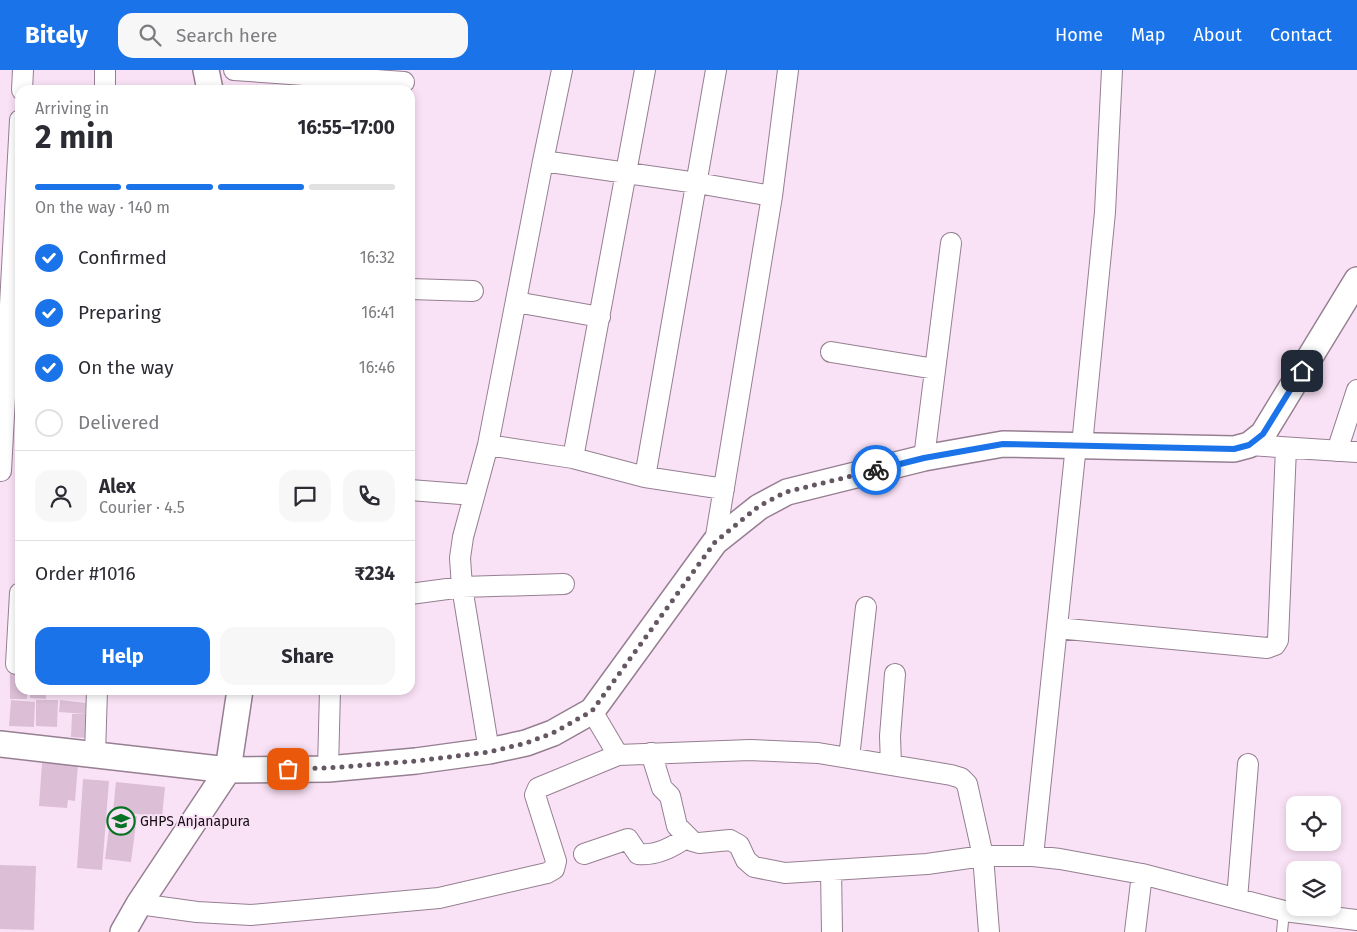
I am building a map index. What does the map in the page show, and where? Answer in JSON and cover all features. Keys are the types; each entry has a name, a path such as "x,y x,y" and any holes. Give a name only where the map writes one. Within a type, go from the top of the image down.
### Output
{"street":[{"path":"22,85 23,70"},
{"path":"104,85 105,70"},
{"path":"206,70 209,85"},
{"path":"234,70 404,82"},
{"path":"489,752 462,587 460,558 463,537 488,445 562,70"},
{"path":"573,458 645,70"},
{"path":"644,477 716,70"},
{"path":"715,542 772,196 788,70"},
{"path":"1033,856 1105,212 1112,70"},
{"path":"543,161 697,182 772,196"},
{"path":"924,458 951,243"},
{"path":"7,470 15,255"},
{"path":"1249,445 1263,434 1357,280"},
{"path":"415,289 473,291"},
{"path":"516,302 600,317"},
{"path":"831,352 935,369"},
{"path":"0,744 228,770 328,768 416,761 489,752 526,743 553,733 592,711 715,542 759,506 786,492 924,458 1003,444 1234,449 1249,445 1347,452 1357,390"},
{"path":"488,445 573,458 644,477 724,489"},
{"path":"1057,628 1267,648 1275,645 1278,640 1286,448"},
{"path":"415,490 474,495"},
{"path":"415,593 462,587 564,584"},
{"path":"849,758 866,607"},
{"path":"12,664 15,637"},
{"path":"891,765 890,736 895,674"},
{"path":"95,754 98,695"},
{"path":"124,932 139,904 228,770 239,695"},
{"path":"328,768 330,695"},
{"path":"592,711 618,755"},
{"path":"139,904 197,912 251,916 439,898 547,873 554,869 556,861 535,795 538,788 618,755 750,750 818,753 961,778 967,784 983,856 989,932"},
{"path":"651,753 662,788 670,796 677,826 692,841 699,843 730,840 740,845 746,860 754,867 785,873 927,864 983,856 1033,856 1142,874 1284,911 1357,920"},
{"path":"1237,899 1248,764"},
{"path":"584,854 628,839 638,854 650,855 675,846 687,837"},
{"path":"831,870 832,932"},
{"path":"1135,932 1142,874"}],"lane":[{"path":"1282,932 1284,911"}],"building":[{"path":"10,667 15,667 15,695 27,695 27,699 10,699"},
{"path":"30,695 46,695 46,699 30,698"},
{"path":"11,700 35,702 34,727 9,726"},
{"path":"36,700 58,700 57,727 36,726"},
{"path":"60,700 86,703 85,714 59,712"},
{"path":"72,714 87,714 86,738 71,737"},
{"path":"42,763 78,765 75,801 68,800 67,808 39,806"},
{"path":"83,779 109,781 102,870 77,868"},
{"path":"116,782 165,787 162,817 113,811"},
{"path":"111,813 137,816 131,862 105,859"},
{"path":"0,865 36,866 34,930 0,929"}],"way so far":[{"path":"288,769 416,761 489,752 526,743 553,733 592,711 715,542 759,506 786,492 876,470"}],"place":[{"name":"GHPS Anjanapura","path":"121,821"}],"route":[{"path":"876,470 924,458 1003,444 1234,449 1249,445 1263,434 1302,371"}]}
